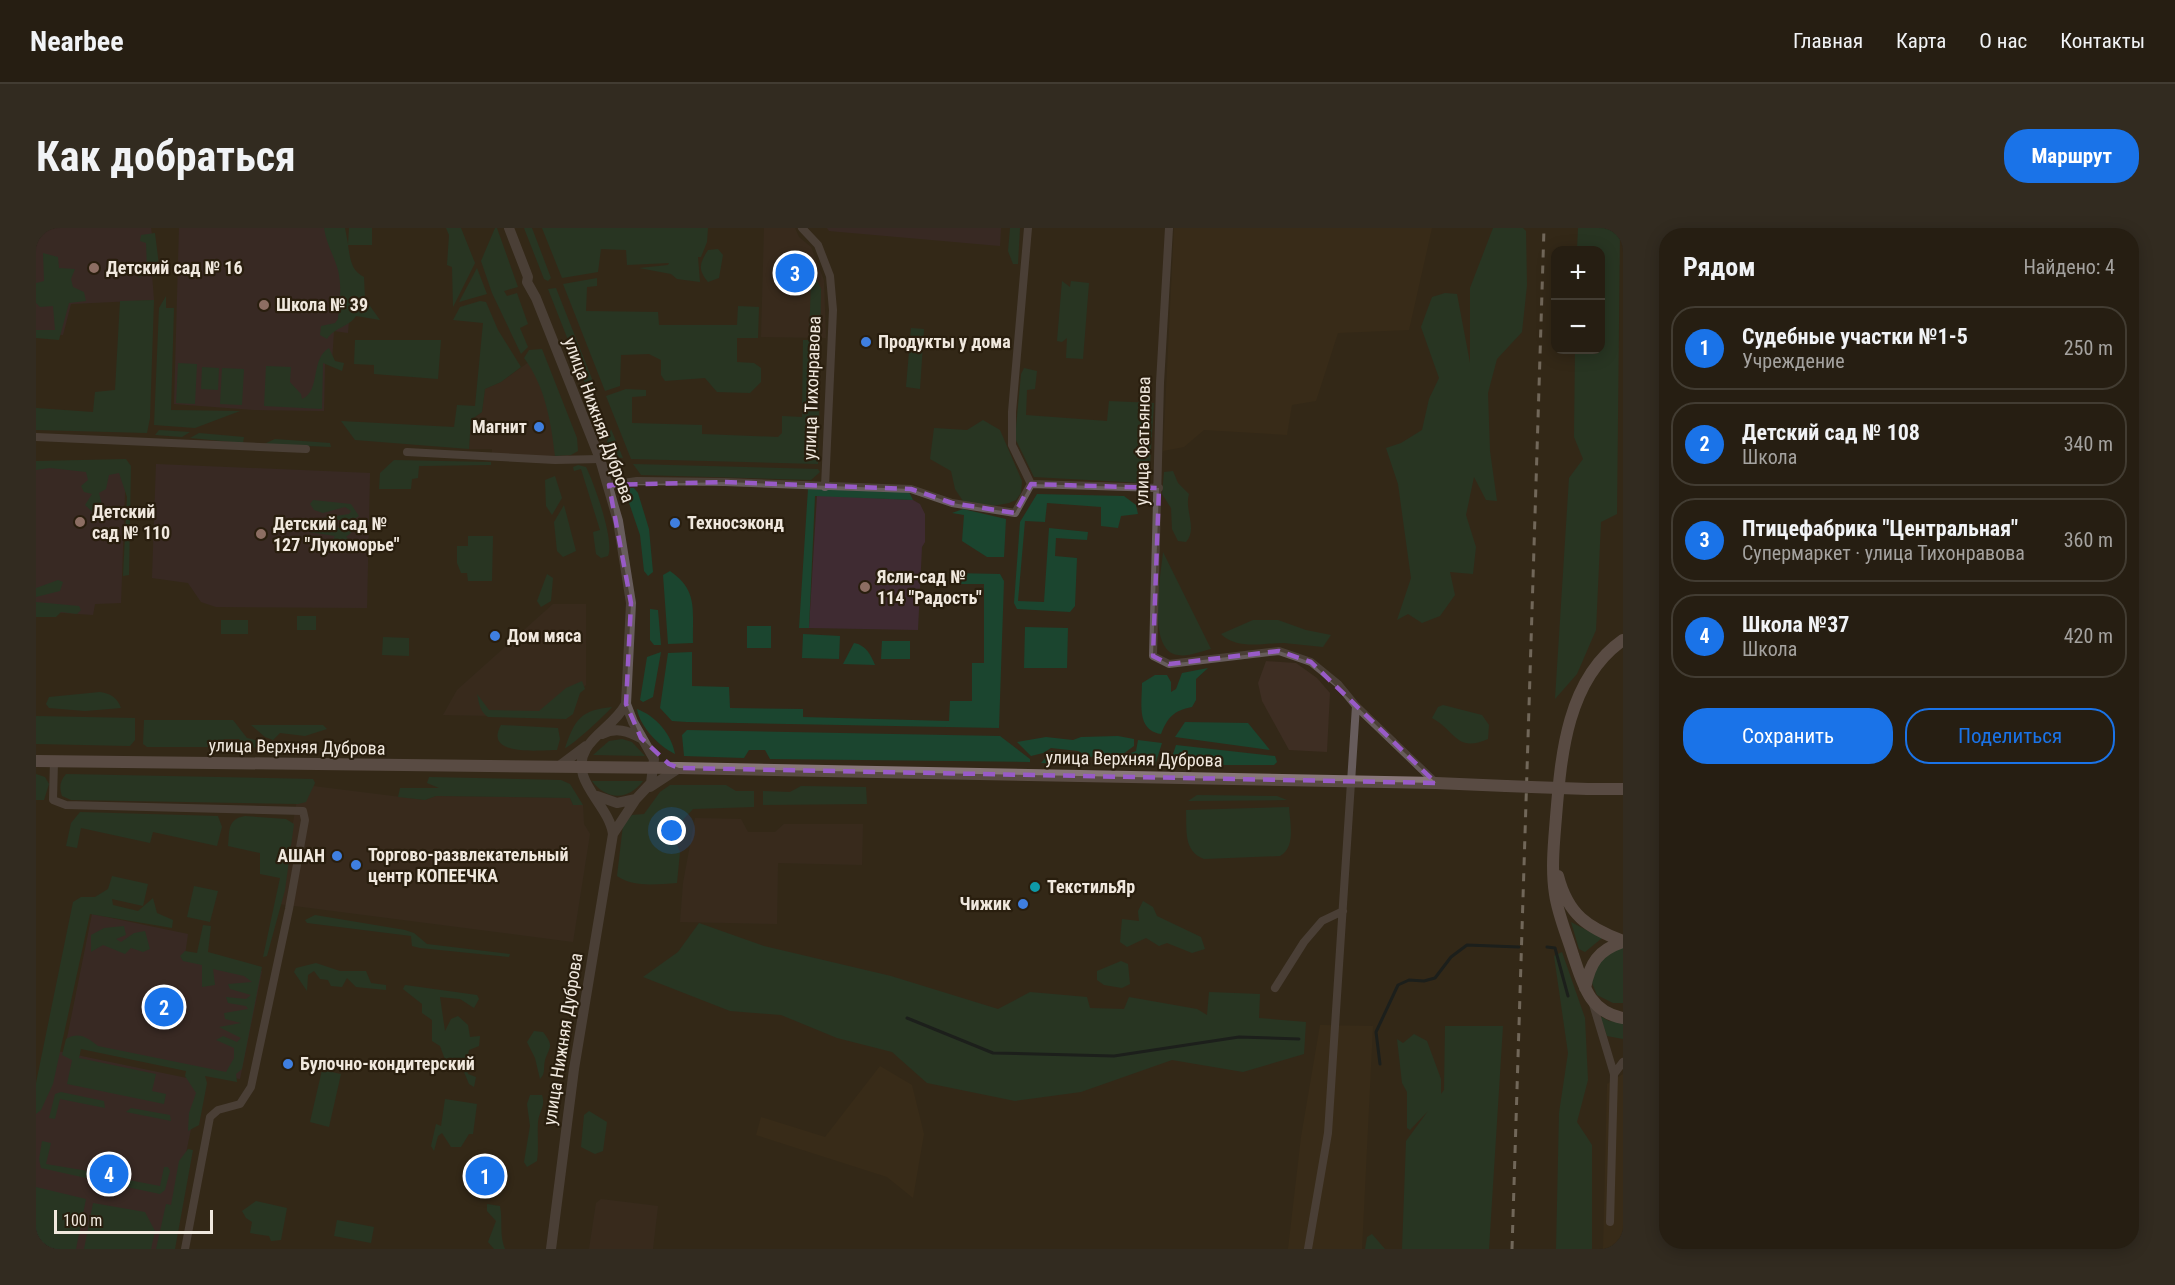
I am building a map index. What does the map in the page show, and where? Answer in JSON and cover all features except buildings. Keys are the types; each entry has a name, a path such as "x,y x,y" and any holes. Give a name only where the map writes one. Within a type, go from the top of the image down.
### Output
{"main road":[{"path":"1623,640 1599,661 1582,689 1568,728 1561,760 1553,854 1555,894 1585,988 1593,1004 1608,1014 1623,1018"},
{"name":"улица Верхняя Дуброва","path":"36,761 557,769 678,768 1436,783 1623,789"},
{"path":"1553,854 1561,889 1574,911 1593,930 1623,941"},
{"path":"1585,988 1594,958 1610,946 1623,941"}],"street":[{"name":"улица Нижняя Дуброва","path":"509,228 609,485 618,520 631,603 626,704 655,768 647,789 636,799 613,834 574,1069 551,1249"},
{"name":"улица Тихонравова","path":"802,228 818,245 830,276 833,310 825,487"},
{"path":"1028,228 1012,412 1012,445 1031,484"},
{"name":"улица Фатьянова","path":"1169,228 1160,373 1154,656 1169,664 1279,651 1311,662 1338,684 1356,706"},
{"path":"36,437 306,450"},
{"path":"407,452 555,460 600,459"},
{"path":"609,485 637,481 911,489 952,503 1015,513 1031,484"},
{"path":"1031,484 1159,488"},
{"path":"557,769 617,719 626,704"},
{"path":"1308,1249 1328,1133 1356,706"},
{"path":"1356,706 1436,783"},
{"path":"613,834 611,820 587,785 581,768 585,750 595,738 615,730 630,732 678,768 647,789"},
{"path":"54,761 53,800 66,805 303,811 305,820 289,909 251,1087 240,1104 218,1110 210,1116 185,1249"},
{"name":"улица Верхняя Дуброва","path":"557,769 572,773 587,785"},
{"path":"594,794 605,801 617,803 636,799"},
{"path":"1275,988 1304,942 1322,921 1343,911"},
{"path":"1593,1004 1614,1074 1610,1222"},
{"path":"1614,1074 1623,1062"}],"highlighted area":[{"path":"725,482 911,489 952,503 1015,513 1031,484 1159,488 1153,656 1169,664 1279,651 1311,662 1436,783 679,768 669,764 641,738 626,704 631,603 609,485"}],"shaded area":[{"name":"Детский сад № 16","path":"36,228 151,228 152,235 149,237 154,300 71,304 63,335 36,334"},
{"name":"Школа № 39","path":"179,228 340,228 352,278 348,333 334,331 332,362 325,363 324,411 254,410 174,404"},
{"path":"764,228 795,228 799,237 811,247 824,280 826,338 761,337"},
{"path":"827,228 1001,228 1000,246 829,231"},
{"path":"1174,228 1432,228 1409,330 1338,333 1316,401 1292,405 1287,435 1204,430 1184,447 1163,451"},
{"path":"533,359 571,462 492,459 492,449 469,449 471,420 482,412 485,389 501,382"},
{"name":"Детский сад № 110","path":"126,464 121,603 95,604 93,615 36,611 36,465"},
{"name":"Детский сад № 127 \"Лукоморье\"","path":"156,464 370,473 367,608 216,607 201,602 188,583 152,578"},
{"name":"Ясли-сад № 114 \"Радость\"","path":"817,495 913,500 920,504 925,514 925,542 922,547 918,630 809,628"},
{"path":"553,604 586,604 586,685 551,717 443,715 457,690"},
{"path":"1266,661 1296,663 1317,678 1330,693 1327,752 1289,750 1262,701 1258,683"},
{"path":"305,785 425,800 436,796 570,798 573,805 583,805 584,824 590,834 573,942 279,904 299,788"},
{"path":"695,818 741,819 748,832 775,832 784,824 863,824 862,865 778,863 777,924 680,922 683,883"},
{"path":"92,914 188,934 185,955 262,971 240,1079 66,1043"},
{"path":"1320,1025 1373,1026 1362,1249 1288,1249 1301,1137"},
{"path":"48,1049 201,1081 166,1249 36,1249 36,1101"},
{"path":"880,1066 912,1085 924,1134 913,1198 887,1177 756,1135 761,1117 825,1137"},
{"path":"1623,1074 1623,1249 1603,1249 1607,1084"},
{"path":"601,1199 658,1206 653,1249 589,1249 596,1203"}],"green space":[{"path":"324,228 345,228 348,244 349,228 372,228 372,245 348,245 354,268 364,277 365,299 380,320 356,316 327,339 320,335 321,326 335,323 338,319 340,289 338,270"},
{"path":"446,228 461,228 475,263 453,307 452,267 447,265 449,235"},
{"path":"497,228 518,287 504,291 507,296 517,293 528,324 520,328 528,347 521,354 492,293 481,261"},
{"path":"524,228 532,228 551,278 548,281 544,279"},
{"path":"542,228 708,228 707,242 701,257 698,257 700,282 677,279 671,274 639,268 668,265 669,263 627,265 626,250 601,249 598,272 562,278"},
{"path":"1010,228 1020,228 1018,264 1013,264 1008,251"},
{"path":"1493,228 1523,228 1526,231 1527,285 1522,332 1497,359 1488,393 1490,451 1497,501 1486,500 1474,477 1466,515 1476,547 1473,574 1450,572 1455,595 1440,616 1422,623 1408,614 1397,620 1411,578 1398,484 1386,448 1401,443 1422,430 1429,399 1439,378 1421,327 1432,297 1445,293 1457,294 1470,363 1470,288"},
{"path":"1578,228 1620,228 1617,514 1601,522 1596,630 1577,674 1555,699 1569,478 1583,459 1574,437 1575,354 1605,354 1605,246 1577,246"},
{"path":"155,233 159,265 156,277 148,273 137,278 147,269 146,243 140,241 141,235"},
{"path":"718,249 723,255 719,278 708,282 701,270 702,262 708,250"},
{"path":"43,253 58,257 59,268 75,269 71,279 73,287 84,292 86,301 69,303 59,340 36,338 36,330 55,330 53,306 40,307 36,303 36,283 44,281"},
{"path":"477,268 487,294 459,302"},
{"path":"597,278 597,286 587,287 586,311 658,312 659,325 737,325 738,306 759,307 758,338 737,338 737,362 754,363 761,368 761,382 750,393 717,392 705,378 665,381 661,375 661,360 649,354 621,355 620,386 605,391 563,284"},
{"path":"816,278 821,289 818,464 631,459 606,396 626,389 646,390 646,396 632,397 632,423 702,425 702,434 778,437 782,433 782,416 802,417 803,340 809,340 811,281"},
{"path":"1062,281 1070,287 1071,281 1089,283 1083,359 1066,358 1067,338 1062,342 1057,341"},
{"path":"556,288 594,384 591,392 588,391 548,289"},
{"path":"166,296 166,308 174,308 171,410 240,411 195,428 154,425 159,308"},
{"path":"154,300 150,418 147,433 36,430 36,408 93,412 95,392 115,390 120,301"},
{"path":"480,301 486,302 498,330 521,367 501,382 485,389 482,412 471,420 469,449 355,440 341,421 454,427 457,405 475,406 483,323 453,320 460,307"},
{"path":"911,328 924,329 920,389 906,387"},
{"path":"355,340 441,340 438,379 374,374 374,365 354,364"},
{"path":"329,348 335,361 344,363 342,371 323,363 322,409 264,406 266,366 291,367 290,382 301,394 302,399 312,389 319,359"},
{"path":"542,349 577,438 578,451 571,455 555,456 546,404 537,380 524,358 529,350"},
{"path":"178,363 197,364 195,404 176,403"},
{"path":"202,367 219,368 218,390 201,389"},
{"path":"222,368 244,369 242,405 220,404"},
{"path":"1024,368 1037,371 1035,389 1027,390 1026,415 1107,421 1109,401 1154,403 1149,480 1142,483 1034,477 1015,438 1021,374"},
{"path":"983,420 1000,430 1022,481 1021,493 1016,500 1009,503 993,506 963,501 955,489 951,471 930,459 934,428 967,430"},
{"path":"611,429 623,458 613,457 607,442"},
{"path":"159,430 190,432 182,437 155,435"},
{"path":"199,433 244,437 243,443 190,438"},
{"path":"275,439 330,443 331,447 264,444"},
{"path":"126,459 131,466 129,575 123,576 127,497 119,473 109,475 106,489 99,493 103,509 101,520 85,505 92,494 84,492 81,486 88,480 86,472 50,468 36,470 36,461"},
{"path":"394,460 491,462 491,465 419,466 418,478 412,479 411,489 379,489 380,473"},
{"path":"633,464 818,469 820,472 811,480 641,475"},
{"path":"578,465 586,467 598,498 609,538 608,556 601,558 596,554 593,532 600,530 581,469 574,471 573,467"},
{"path":"1173,471 1178,483 1189,494 1191,531 1186,542 1178,541 1172,529 1171,508 1162,494 1164,472"},
{"path":"555,476 562,498 552,515 546,506 545,480"},
{"path":"629,488 634,488 638,493 649,529 653,572 648,576 644,571 640,535 626,494"},
{"path":"808,489 909,492 913,500 815,496 809,628 799,628"},
{"path":"1037,494 1124,496 1136,505 1138,514 1121,516 1118,528 1101,526 1101,507 1047,503 1045,522 1025,521 1018,601 1044,602 1049,528 1088,532 1087,540 1056,538 1055,556 1077,558 1075,606 1070,612 1017,609 1014,603 1020,522"},
{"path":"313,500 351,504 359,516 353,520 323,520 322,518 349,514 351,511 345,507 323,513 314,510 310,504"},
{"path":"564,505 576,551 563,557 557,551 554,522"},
{"path":"963,509 1006,519 1004,557 987,557 962,541 964,515 952,513"},
{"path":"315,527 335,527 353,531 346,537 356,546 345,551 318,550 323,543 331,543 335,536 309,532"},
{"path":"468,536 493,536 492,581 468,581 467,573 461,573 457,563 457,546 468,546"},
{"path":"1163,552 1211,649 1190,655 1178,655 1168,650 1162,640 1159,627 1158,594"},
{"path":"670,571 686,586 690,594 693,611 693,643 668,644 663,575"},
{"path":"952,573 1000,574 1004,581 999,728 687,722 672,721 660,708 668,653 692,652 692,686 729,687 730,708 803,709 803,717 949,721 950,701 972,701 972,663 984,663 984,584 950,584"},
{"path":"547,574 553,578 551,601 541,607 537,601"},
{"path":"58,580 63,582 60,591 36,597 36,588"},
{"path":"36,602 79,606 81,610 77,614 61,612 56,617 36,617"},
{"path":"650,609 658,610 661,645 654,645 650,640"},
{"path":"297,616 316,616 316,630 297,630"},
{"path":"221,620 248,620 248,634 221,634"},
{"path":"1253,620 1278,620 1306,630 1331,635 1323,647 1284,643 1242,644 1227,639 1221,634"},
{"path":"747,626 771,626 771,648 747,648"},
{"path":"1025,627 1068,628 1067,668 1024,668"},
{"path":"803,634 840,636 839,659 802,658"},
{"path":"383,637 409,638 409,656 382,655"},
{"path":"882,641 910,641 910,659 881,659"},
{"path":"854,643 865,648 875,665 843,664"},
{"path":"661,652 653,697 643,702 640,700 647,657"},
{"path":"1208,668 1196,679 1196,700 1192,707 1172,716 1161,734 1147,727 1141,707 1142,683 1155,675 1167,675 1171,682 1171,692 1176,689 1182,673"},
{"path":"582,681 585,689 580,693 573,714 566,719 488,717 479,704 477,694 489,710 539,711 566,688"},
{"path":"100,692 113,697 121,708 85,711 49,708 46,704 49,697"},
{"path":"1443,705 1482,715 1489,725 1488,739 1469,743 1457,739 1432,718 1438,707"},
{"path":"612,707 582,736 565,748 572,730 581,718 601,708"},
{"path":"637,709 657,721 667,733 675,754 651,735"},
{"path":"36,716 135,718 135,740 130,746 36,744"},
{"path":"144,720 233,720 247,738 289,749 245,747 239,739 224,739 220,747 147,747 143,744"},
{"path":"1185,722 1248,723 1270,750 1175,737"},
{"path":"251,725 323,725 327,729 305,736 280,733 273,740 265,737"},
{"path":"501,725 558,728 560,739 557,750 527,751 506,747 500,742 498,735"},
{"path":"687,730 1000,736 1030,759 1030,762 770,759 765,750 749,750 744,758 684,756 682,735"},
{"path":"1118,736 1134,739 1134,746 1123,754 1090,757 1078,751 1051,748 1031,756 1017,742 1046,737 1073,740 1081,737"},
{"path":"622,739 632,742 645,756 593,755 609,741"},
{"path":"1138,740 1162,743 1155,765 1120,764 1120,757 1136,751"},
{"path":"1176,745 1275,756 1277,762 1274,765 1181,765 1172,757"},
{"path":"1051,751 1079,758 1080,764 1041,763"},
{"path":"36,774 45,777 49,784 44,800 36,800"},
{"path":"66,774 313,779 315,783 306,802 298,804 71,800 62,796 61,793 62,779"},
{"path":"429,777 561,780 570,784 583,805 573,805 570,798 436,796 425,800 398,797 400,788 439,788 427,783"},
{"path":"592,781 643,781 631,792 618,796 604,792"},
{"path":"670,785 726,785 736,791 754,791 754,807 693,809 682,821 682,839 675,839 680,852 677,883 646,884 624,880 617,876 623,825 632,815 644,814 660,792"},
{"path":"801,786 866,787 867,804 763,805 763,791 790,792"},
{"path":"1197,795 1277,796 1287,800 1188,801"},
{"path":"1289,807 1290,841 1285,852 1280,856 1204,859 1192,851 1189,845 1186,810"},
{"path":"80,812 218,816 222,827 217,846 153,832 150,843 81,828 77,848 66,846 71,823"},
{"path":"245,816 286,819 294,824 285,890 267,956 263,957 280,878 260,874 260,853 228,846 232,823"},
{"path":"112,876 148,884 143,906 112,899 113,905 138,911 153,898 157,913 173,920 172,928 90,914 53,1084 41,1110 36,1114 36,1083 73,902 81,897 95,897 108,889"},
{"path":"194,886 218,891 210,922 187,917"},
{"path":"1143,901 1153,907 1157,916 1201,937 1205,949 1192,953 1167,943 1159,946 1146,938 1127,947 1120,942 1122,919 1139,921 1138,911"},
{"path":"315,915 405,930 414,933 427,944 510,954 509,957 420,948 412,946 411,936 307,923 305,920"},
{"path":"1571,922 1602,938 1585,952 1579,949"},
{"path":"699,923 764,946 891,976 998,1009 1030,992 1087,997 1090,1008 1124,1009 1129,997 1197,1009 1207,1015 1209,992 1260,994 1259,1018 1306,1022 1304,1054 1243,1072 1172,1060 1081,1092 1015,1101 927,1083 892,1052 837,1038 781,1015 730,1011 643,977 678,952"},
{"path":"203,925 211,926 208,952 262,967 242,1069 236,1074 237,1082 205,1076 207,1083 199,1125 188,1131 189,1113 196,1093 185,1076 186,1071 81,1049 79,1058 156,1074 152,1091 166,1094 164,1104 67,1084 72,1060 62,1055 66,1039 75,1036 87,1038 98,1046 226,1072 234,1058 234,1048 216,1040 223,1036 237,1042 241,1038 219,1027 241,1023 225,1019 224,1013 248,1009 246,1006 228,1003 226,997 246,999 251,995 230,989 228,984 252,982 244,976 213,969 215,985 202,987 202,965 183,961 180,956 185,951 197,953"},
{"path":"124,926 126,935 116,939 121,942 134,933 145,931 150,949 143,952 131,948 125,954 103,945 91,952 91,935 104,928"},
{"path":"1623,947 1623,1003 1613,1003 1597,995 1592,983 1599,958"},
{"path":"1562,952 1585,1018 1588,1080 1577,1122 1592,1145 1592,1249 1556,1249 1559,1113 1568,1053 1554,956"},
{"path":"1121,961 1128,964 1130,984 1122,988 1104,985 1097,980 1097,971"},
{"path":"316,963 340,971 366,971 371,983 386,985 386,990 356,987 347,978 342,987 331,986 328,980 320,979 314,971 308,975 307,991 294,972 296,968"},
{"path":"405,985 477,995 479,999 474,1008 460,999 440,997 445,1031 451,1019 458,1016 468,1025 470,1037 480,1036 479,1046 469,1050 466,1064 468,1074 476,1077 474,1087 469,1084 464,1072 447,1065 440,1046 432,1041 432,1020 422,1013 422,1004 403,989"},
{"path":"1600,1016 1609,1021 1623,1022 1623,1039 1607,1036"},
{"path":"1445,1026 1503,1026 1489,1249 1402,1249 1406,1141 1428,1111 1410,1130 1407,1128 1407,1092 1402,1083 1397,1039 1403,1043 1414,1034 1427,1041 1441,1079 1441,1094 1444,1090"},
{"path":"534,1031 543,1032 550,1043 544,1072 540,1079 535,1058 527,1042"},
{"path":"322,1070 341,1074 329,1127 310,1122"},
{"path":"61,1092 104,1101 105,1108 60,1099 55,1119 49,1118 55,1094"},
{"path":"530,1095 542,1095 543,1102 538,1122 537,1161 527,1167 524,1162 530,1126 527,1104"},
{"path":"445,1099 477,1104 473,1134 469,1134 461,1147 451,1147 442,1133 438,1136 434,1151 431,1146 436,1124 441,1126"},
{"path":"131,1108 170,1115 171,1121 126,1112"},
{"path":"589,1111 607,1122 603,1151 595,1154 581,1147 584,1115"},
{"path":"42,1141 51,1143 46,1164 88,1171 86,1178 41,1168 39,1159"},
{"path":"188,1149 193,1150 175,1249 156,1249 166,1204 171,1205 179,1161"},
{"path":"164,1167 168,1167 170,1171 165,1190 160,1194 117,1185 118,1178 160,1186"},
{"path":"36,1187 86,1199 76,1249 36,1249"},
{"path":"256,1201 287,1208 281,1240 271,1241 269,1236 250,1233 252,1222 242,1211"},
{"path":"93,1203 145,1212 155,1231 151,1249 84,1249"},
{"path":"487,1204 500,1206 505,1249 494,1249 488,1242 496,1221 487,1211"},
{"path":"337,1220 374,1227 371,1243 334,1236"},
{"path":"1372,1234 1385,1249 1365,1249 1367,1237"}],"waterway":[{"path":"1380,1064 1376,1032 1398,985 1409,980 1424,981 1435,978 1451,957 1467,945 1519,947"},
{"path":"1547,947 1555,948 1568,996"},
{"path":"907,1018 993,1053 1114,1056 1239,1037 1299,1039"}],"railway":[{"path":"1512,1249 1544,228"}],"place":[{"name":"Детский сад № 16","path":"94,268"},
{"name":"Птицефабрика \"Центральная\"","path":"795,273"},
{"name":"Школа № 39","path":"264,305"},
{"name":"Продукты у дома","path":"866,342"},
{"name":"Магнит","path":"539,427"},
{"name":"Детский сад № 110","path":"80,522"},
{"name":"Техносэконд","path":"675,523"},
{"name":"Детский сад № 127 \"Лукоморье\"","path":"261,534"},
{"name":"Ясли-сад № 114 \"Радость\"","path":"865,587"},
{"name":"Дом мяса","path":"495,636"},
{"name":"АШАН","path":"337,856"},
{"name":"Торгово-развлекательный центр КОПЕЕЧКА","path":"356,865"},
{"name":"ТекстильЯр","path":"1035,887"},
{"name":"Чижик","path":"1023,904"},
{"name":"Детский сад № 108","path":"164,1007"},
{"name":"Булочно-кондитерский","path":"288,1064"},
{"name":"Школа №37","path":"109,1174"},
{"name":"Судебные участки №1-5","path":"485,1176"}]}
